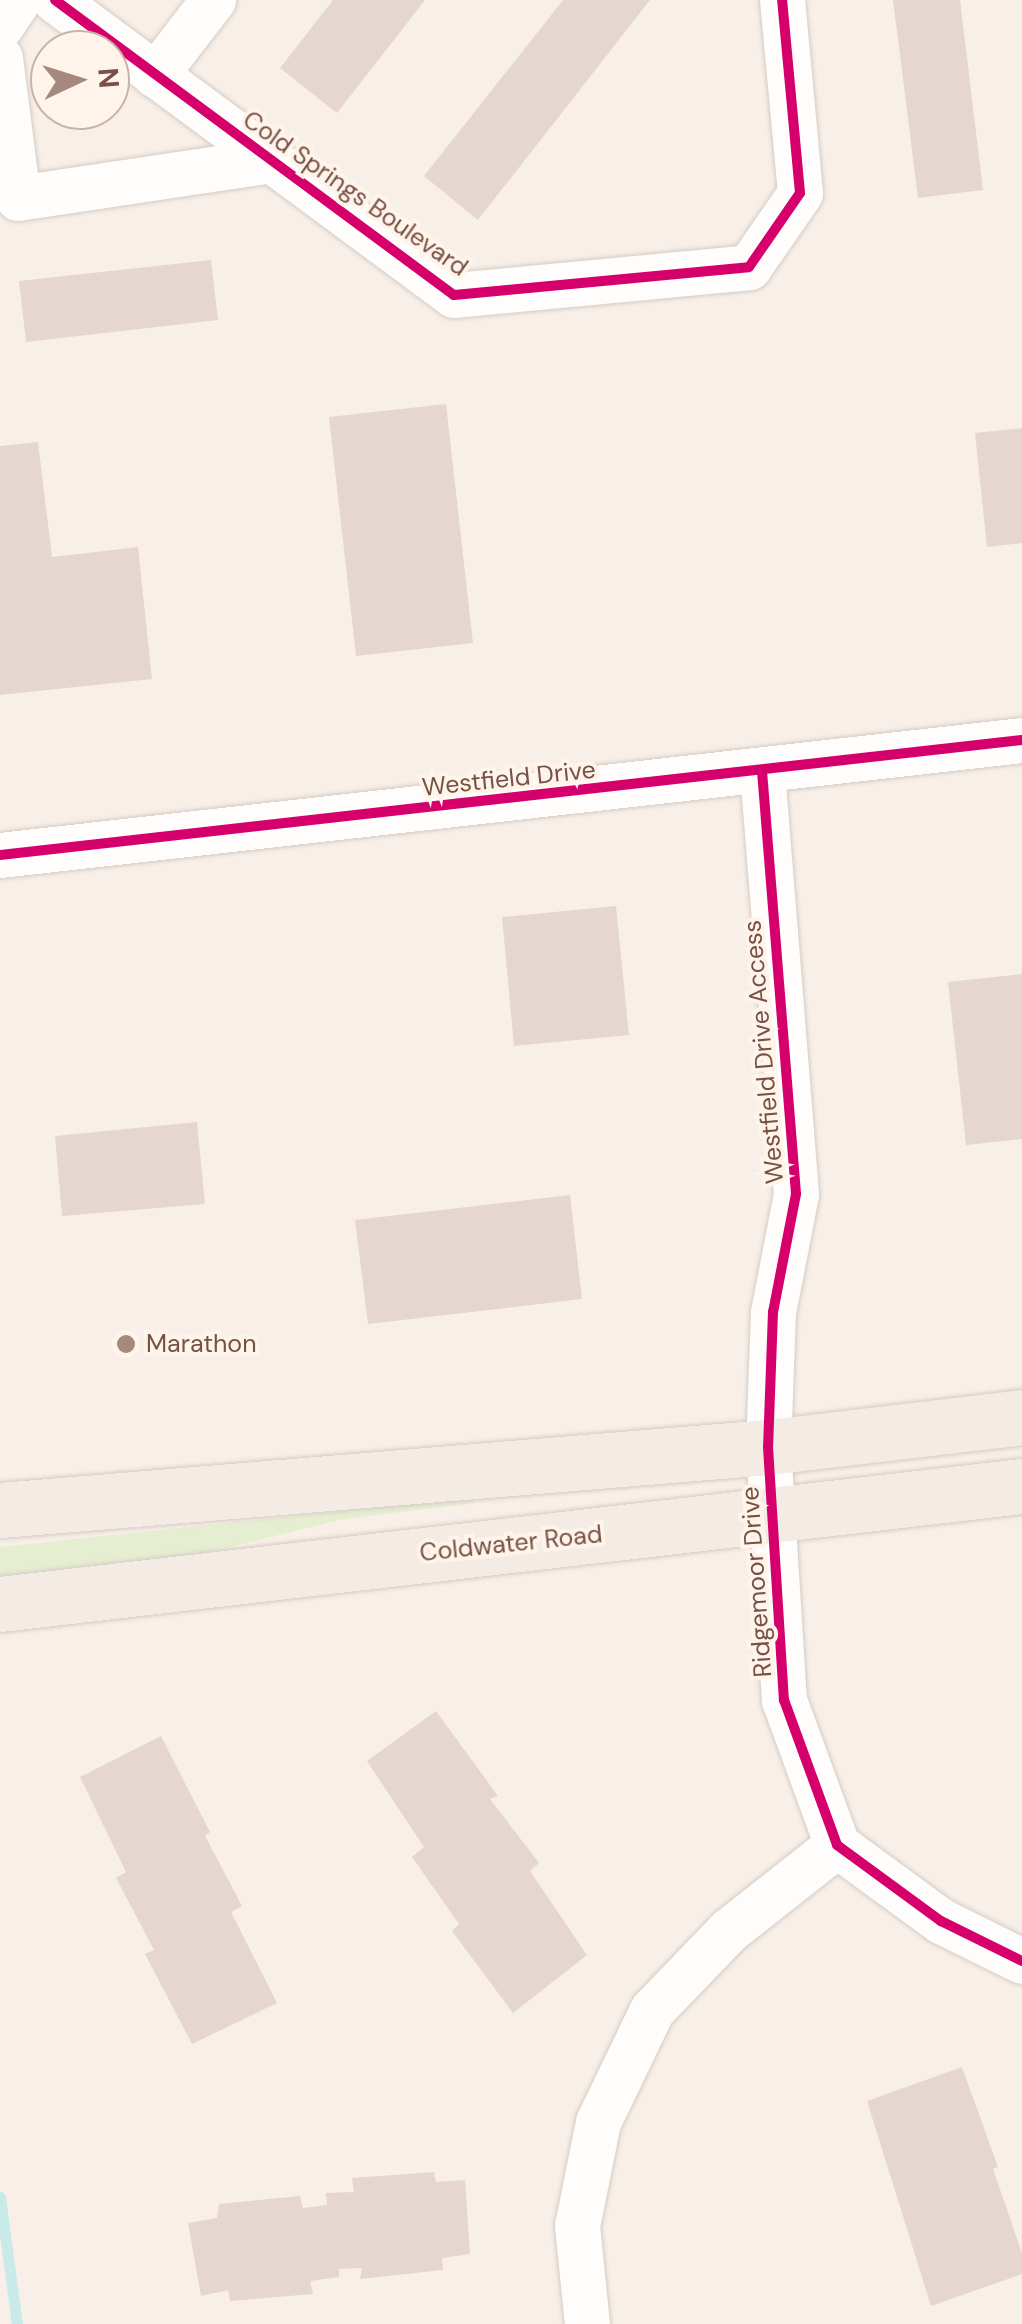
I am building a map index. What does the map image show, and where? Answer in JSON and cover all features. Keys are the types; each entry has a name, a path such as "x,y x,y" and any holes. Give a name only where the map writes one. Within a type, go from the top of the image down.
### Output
{"main road":[{"path":"0,1510 768,1447 1022,1417"},
{"name":"Coldwater Road","path":"0,1604 1022,1486"}],"street":[{"path":"0,28 18,0"},
{"name":"Cold Springs Boulevard","path":"54,0 454,296 750,267 800,193 782,0"},
{"path":"155,74 213,0"},
{"path":"0,58 18,198 271,160"},
{"name":"Westfield Drive","path":"0,855 1022,740"},
{"name":"Westfield Drive Access","path":"762,771 796,1194 773,1312 768,1447"},
{"name":"Ridgemoor Drive","path":"768,1447 784,1700 837,1845"},
{"path":"587,2324 577,2226 598,2122 652,2010 728,1931 837,1845 941,1921 1022,1961"}],"green space":[{"path":"473,1497 474,1503 344,1519 196,1555 0,1578 0,1547"}],"building":[{"path":"333,0 425,0 337,113 280,68"},
{"path":"563,0 650,0 478,220 424,176"},
{"path":"893,0 960,0 983,190 918,198"},
{"path":"211,260 218,320 26,342 19,281"},
{"path":"446,404 473,643 356,656 329,417"},
{"path":"1022,428 1022,543 987,547 975,433"},
{"path":"38,442 52,557 138,547 152,679 0,695 0,446"},
{"path":"616,906 629,1035 514,1046 502,917"},
{"path":"1022,974 1022,1139 966,1145 948,982"},
{"path":"197,1122 205,1204 62,1216 55,1136"},
{"path":"570,1195 582,1299 368,1324 355,1220"},
{"path":"436,1711 498,1796 490,1799 539,1863 530,1871 587,1955 513,2013 452,1931 459,1924 412,1857 424,1847 367,1761"},
{"path":"161,1736 210,1832 205,1836 242,1906 231,1912 277,2003 192,2044 145,1954 154,1950 116,1878 126,1872 80,1777"},
{"path":"962,2067 998,2167 993,2169 1022,2253 1022,2274 931,2306 867,2101"},
{"path":"434,2172 436,2182 465,2180 470,2254 442,2258 443,2270 360,2279 362,2268 339,2269 339,2277 310,2281 313,2294 230,2301 228,2290 201,2296 188,2223 217,2218 219,2204 300,2196 303,2208 327,2205 326,2193 354,2192 352,2178"}],"waterway":[{"path":"0,2197 17,2324"}],"cycle path":[{"path":"55,0 454,295 749,267 800,193 782,0"},
{"path":"0,855 1022,740"},
{"path":"762,771 796,1194 773,1312 768,1447 784,1700 837,1845 941,1921 1022,1961"}],"place":[{"name":"Marathon","path":"126,1344"}]}
